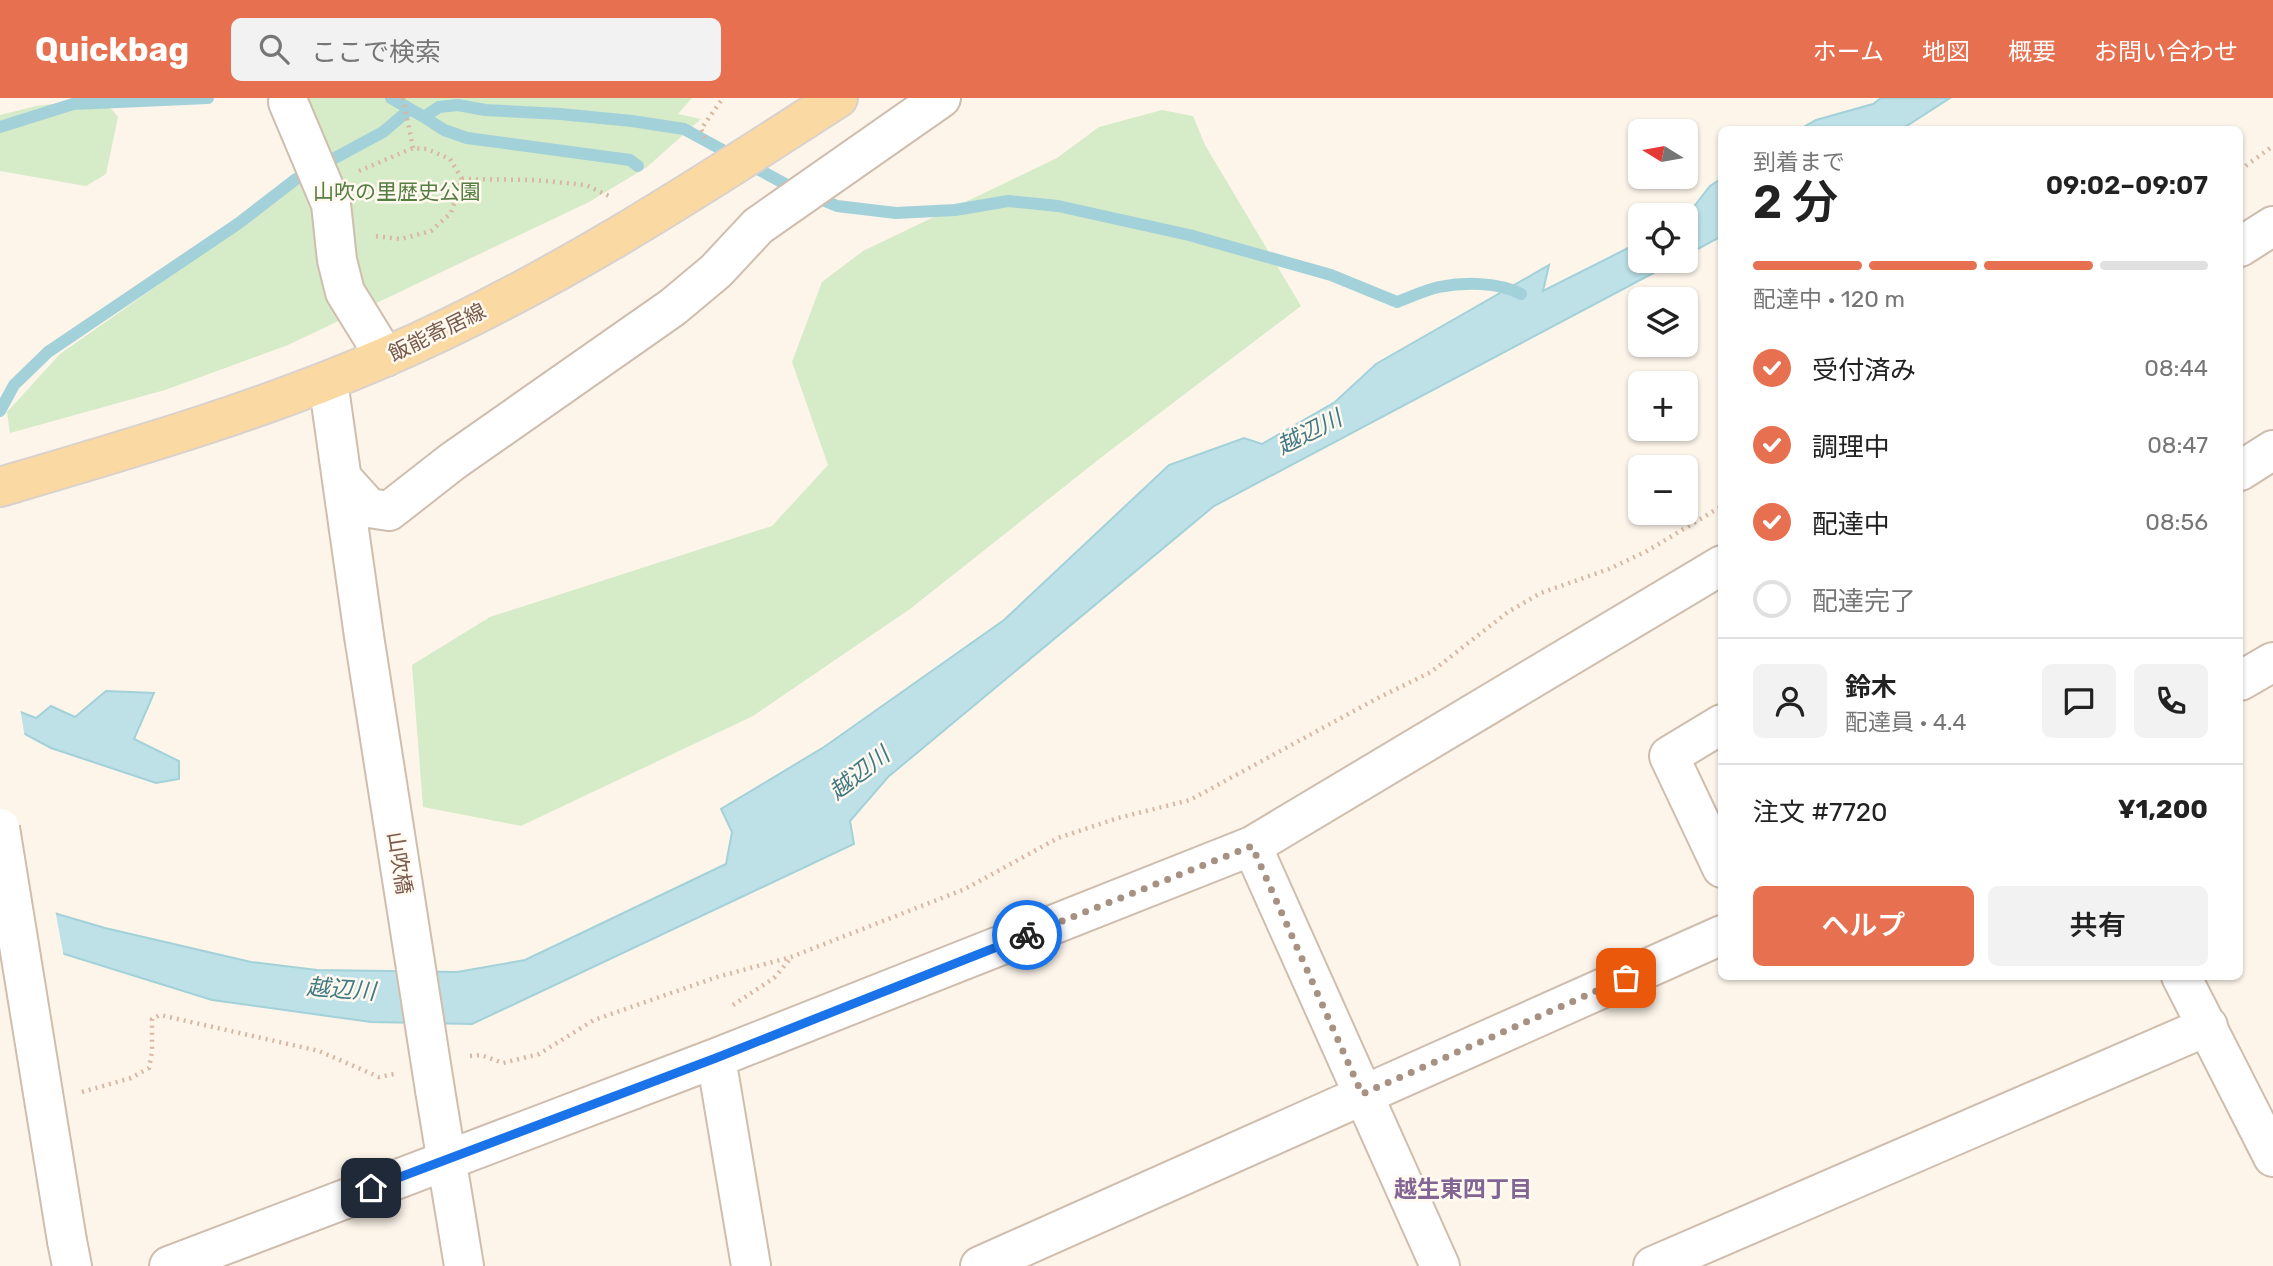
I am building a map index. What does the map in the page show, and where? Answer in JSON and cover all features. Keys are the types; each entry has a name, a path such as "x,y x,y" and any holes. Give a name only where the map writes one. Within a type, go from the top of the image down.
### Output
{"main road":[{"name":"飯能寄居線","path":"0,487 127,450 328,381 385,357 492,305 599,247 838,98"}],"street":[{"path":"342,478 369,508 389,511 453,461 673,307 716,271 758,226 941,98"},
{"path":"288,102 324,185 335,228 337,260 345,292 385,357"},
{"path":"2243,245 2273,226"},
{"name":"山吹橋","path":"328,381 365,636 420,1081 446,1159 464,1266"},
{"path":"2243,469 2273,450"},
{"path":"169,1266 716,1058 1252,846 1718,567"},
{"path":"2243,679 2273,662"},
{"path":"1718,726 1669,756 1718,860"},
{"path":"0,828 69,1253"},
{"path":"1252,846 1440,1266"},
{"path":"980,1266 1718,937"},
{"path":"2183,980 2273,1157"},
{"path":"1653,1266 2208,1026"},
{"path":"716,1058 751,1266"}],"path":[{"path":"403,98 413,148"},
{"path":"2243,168 2273,146"},
{"path":"324,185 413,148 427,149 450,159 462,179 452,214 431,231 401,239 335,228"},
{"path":"462,179 534,180 586,185 615,199"},
{"path":"459,1057 481,1055 503,1063 539,1054 594,1020 717,977 791,957 965,889 1058,838 1118,818 1190,800 1431,672 1508,612 1541,593 1609,569 1647,551 1718,508"},
{"path":"71,1095 131,1078 149,1068 152,1019 160,1015 319,1051 379,1077 420,1081"}],"green space":[{"path":"102,98 118,117 106,174 86,186 0,171 0,115 36,106"},
{"name":"山吹の里歴史公園","path":"276,98 692,98 678,114 701,119 647,167 589,202 288,345 165,390 10,433 7,412 60,354 272,205 306,177"},
{"path":"1162,110 1193,116 1205,145 1301,306 1103,456 910,609 753,716 521,826 423,807 412,665 490,617 772,526 828,465 792,362 822,282 863,251 1057,158 1099,127"}],"water":[{"path":"1881,98 1950,98 1907,126 1805,126 1816,120 1873,104"},
{"path":"1718,181 1718,238 1698,249 1698,203 1710,186"},
{"name":"越辺川","path":"1628,248 1628,273 1653,273 1214,506 888,777 850,821 854,844 472,1024 371,1022 212,1000 0,934 0,897 105,928 251,962 317,970 457,972 525,960 726,864 732,832 721,809 824,747 1004,620 1169,465 1244,438 1262,444 1335,402 1376,364 1549,265 1543,291"},
{"path":"106,691 154,693 134,739 179,761 179,779 156,783 51,748 21,732 0,704 36,718 51,706 75,717"}],"pier":[{"path":"0,700 20,708 25,738 0,732"},
{"path":"0,893 55,909 64,958 0,938"}],"waterway":[{"path":"0,127 73,104 208,98"},
{"path":"391,98 424,117 439,107 458,105 485,110 632,121 684,129 787,185 837,206 896,213 955,210 1008,201 1058,206 1189,235 1331,275 1397,302 1434,288 1460,284 1492,285 1521,294"},
{"path":"0,411 14,385 48,352 239,223 296,179 383,132 409,110"},
{"path":"424,117 444,130 467,138 630,160 638,166"}],"way so far":[{"path":"1027,935 1252,846 1362,1094 1626,978"}],"district":[{"name":"越生東四丁目","path":"1463,1189"}],"route":[{"path":"371,1188 716,1058 1027,935"}]}
